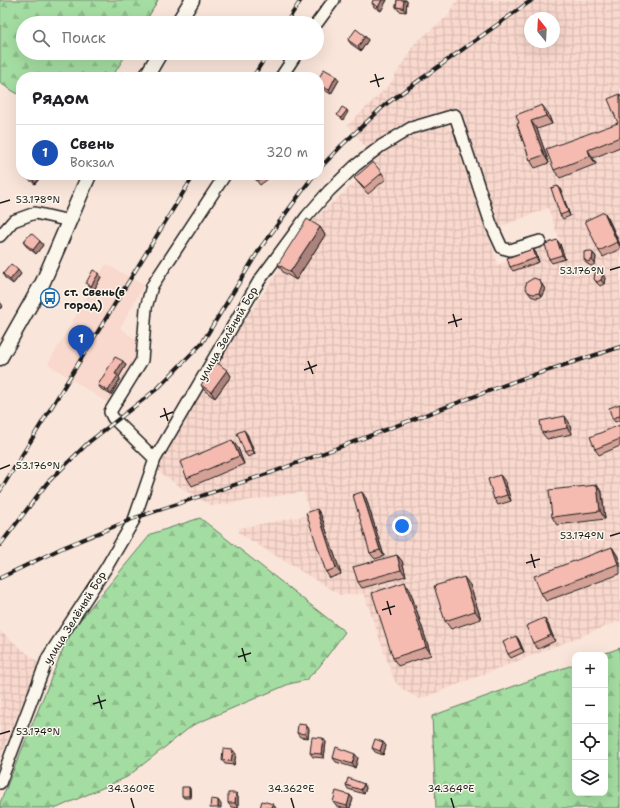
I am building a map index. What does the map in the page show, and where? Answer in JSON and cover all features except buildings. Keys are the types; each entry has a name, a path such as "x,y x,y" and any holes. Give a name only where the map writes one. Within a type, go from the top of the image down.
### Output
{"main road":[{"path":"182,16 192,0"},
{"path":"149,72 156,60"},
{"path":"0,358 43,282 87,180"}],"street":[{"path":"322,16 334,0"},
{"path":"284,72 292,60"},
{"name":"улица Зелёный Бор","path":"0,783 48,657 106,568 134,520 155,459 259,281 307,216 329,191 355,166 381,146 411,128 455,115 491,224 502,248 510,250 540,240"},
{"path":"155,459 111,415 110,410 126,389 142,360 146,308 152,286 222,180"},
{"path":"0,236 13,221 35,213 70,221"}],"shaded area":[{"path":"457,0 620,0 620,621 420,699 402,689 394,680 364,594 340,595 239,533 239,528 310,515 304,492 212,506 186,491 155,469 230,343 313,220 376,164 373,160 400,141 441,125 450,126 469,172 498,265 560,241 548,208 499,227 459,107 420,117 395,129 368,150 348,125 390,84 415,43 448,16"},
{"path":"106,264 144,285 120,328 147,348 111,405 48,364"},
{"path":"0,631 39,663 0,758"}],"green space":[{"path":"0,0 158,0 149,16 16,16 16,60 123,60 115,72 16,72 16,93 0,83"},
{"path":"200,518 345,632 319,667 306,680 289,684 193,725 127,777 57,808 0,808 0,803 70,632 151,534"},
{"path":"620,648 620,808 436,808 432,716 572,665 572,796 608,796 608,652"}],"railway":[{"path":"291,16 301,0"},
{"path":"324,164 386,104 532,0"},
{"path":"256,72 264,60"},
{"path":"0,491 191,180"},
{"path":"0,545 47,483 89,442 158,388 202,343 261,247 310,180"},
{"path":"0,578 62,548 135,518 273,472 518,380 620,347"}],"place":[{"name":"ст. Свень(в город)","path":"50,298"},
{"name":"Свень","path":"81,358"}]}
